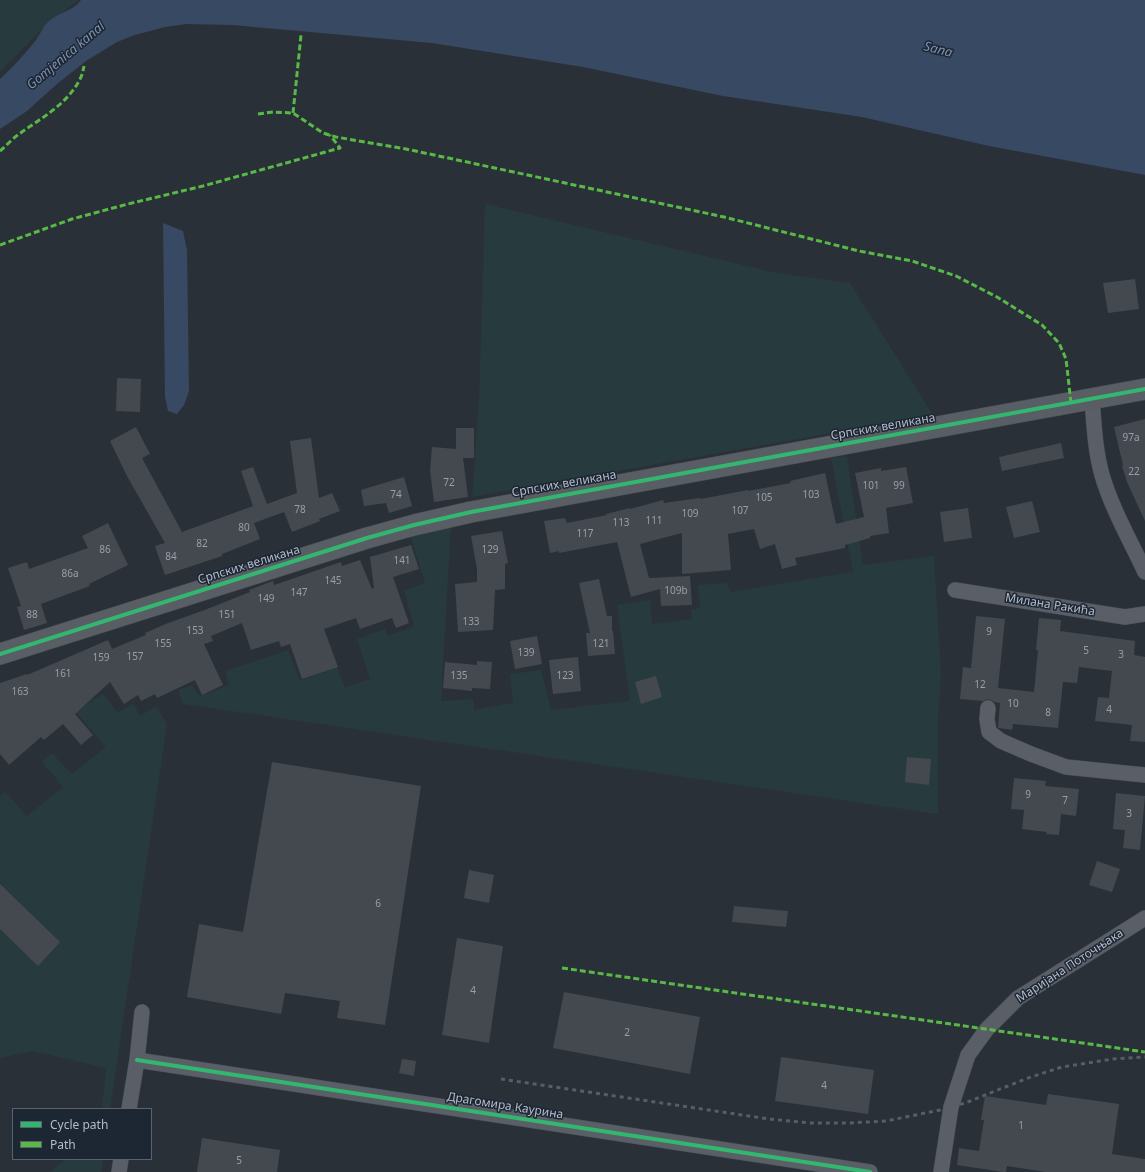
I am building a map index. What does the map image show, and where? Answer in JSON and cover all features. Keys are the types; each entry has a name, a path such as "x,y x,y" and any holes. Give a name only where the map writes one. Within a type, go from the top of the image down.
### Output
{"main road":[{"name":"Српских великана","path":"0,654 367,538 414,525 536,499 1145,389"}],"street":[{"path":"1092,399 1095,437 1102,474 1114,507 1145,572"},
{"name":"Милана Ракића","path":"955,590 1125,617 1145,614"},
{"path":"988,708 987,719 989,732 1001,741 1031,754 1066,767 1145,775"},
{"name":"Маријана Поточњака","path":"941,1172 951,1107 968,1055 987,1029 1018,998 1145,918"},
{"path":"129,1108 137,1060 142,1012"},
{"name":"Драгомира Каурина","path":"137,1060 870,1172"},
{"path":"118,1172 121,1160"}],"green space":[{"path":"0,0 78,0 38,33 0,72"},
{"path":"485,204 777,273 850,283 933,415 472,497 479,401"},
{"path":"847,456 863,565 934,556 941,675 938,718 938,814 183,704 178,690 192,685 200,696 229,685 225,671 288,650 300,681 337,667 345,687 370,679 357,639 385,629 388,636 414,626 404,591 425,583 410,535 451,524 441,701 473,699 474,710 513,703 510,674 541,670 551,710 630,701 617,605 650,600 652,624 692,619 691,610 700,608 698,585 727,583 731,592 853,572 831,458"},
{"path":"103,694 118,713 133,703 140,716 156,706 167,724 110,1108 102,1108 106,1068 33,1051 0,1058 0,797 5,792 27,816 63,787 42,762 52,753 72,774 106,747 75,711"},
{"path":"65,1160 103,1160 101,1172 50,1172"}],"water":[{"path":"81,0 1145,0 1145,175 989,146 862,117 723,96 583,67 432,43 232,25 186,24 165,27 135,35 117,42 86,61 57,84 27,111 0,129 0,79 28,50 48,22 74,7"},
{"path":"163,223 183,231 187,250 189,391 184,405 177,414 168,411 165,397"}],"building":[{"path":"1135,279 1139,309 1108,313 1103,283"},
{"path":"117,378 141,379 140,412 116,411"},
{"path":"1145,419 1145,521 1127,482 1114,427"},
{"path":"136,427 150,454 142,458 182,532 253,506 241,471 253,467 267,504 297,493 290,441 311,438 319,498 332,493 340,511 292,532 284,512 254,523 260,539 222,554 222,556 165,575 155,546 165,543 127,476 110,441"},
{"path":"456,428 474,428 474,458 463,458 468,497 434,502 430,470 432,447 456,449"},
{"path":"1061,443 1064,458 1002,471 999,457"},
{"path":"906,467 913,503 886,508 889,533 870,536 870,538 845,545 845,548 795,558 797,565 782,569 775,544 760,549 754,529 728,534 731,570 682,574 682,533 640,544 649,578 690,576 692,605 661,606 660,589 631,597 617,542 559,553 559,551 550,553 544,521 565,518 567,523 607,515 606,514 663,500 664,503 701,499 791,483 790,481 825,473 836,524 864,517 855,473 881,468 881,471"},
{"path":"404,477 412,506 389,513 386,503 364,506 361,490"},
{"path":"1032,501 1040,532 1014,538 1006,507"},
{"path":"968,508 972,538 944,542 940,512"},
{"path":"108,523 128,565 89,584 90,586 41,604 47,623 24,630 17,607 21,606 8,568 27,562 29,569 88,548 82,536"},
{"path":"502,531 508,563 505,564 505,589 495,590 493,630 458,632 455,584 477,582 477,569 471,536"},
{"path":"411,545 419,569 393,577 409,623 396,628 392,618 360,629 356,618 324,629 338,667 302,679 290,644 281,647 279,641 251,650 242,623 211,636 213,641 204,644 223,685 202,695 195,680 157,698 155,694 141,701 138,695 124,704 110,682 75,714 93,735 81,745 63,724 44,740 41,737 9,765 0,754 0,683 27,675 108,640 112,649 146,635 145,633 168,623 250,592 249,590 273,581 274,585 341,562 342,566 360,560 372,589 374,588 370,557"},
{"path":"599,579 607,616 612,616 615,654 588,656 586,633 590,633 579,583"},
{"path":"976,616 1005,619 998,688 1034,692 1039,618 1061,620 1060,631 1135,641 1134,655 1145,657 1145,742 1130,741 1132,725 1095,721 1098,697 1109,698 1112,671 1079,667 1077,683 1063,682 1058,728 1013,724 1012,730 998,728 1000,703 989,699 983,701 960,699 963,667 971,668"},
{"path":"537,636 542,664 515,669 510,641"},
{"path":"578,657 581,691 553,694 549,660"},
{"path":"477,661 492,662 490,689 472,688 472,691 443,688 445,662 477,665"},
{"path":"656,676 662,697 641,704 635,682"},
{"path":"907,757 931,759 929,785 905,782"},
{"path":"272,762 421,786 385,1025 337,1018 340,1001 285,993 281,1014 187,997 199,924 243,932"},
{"path":"1014,778 1046,781 1045,786 1079,789 1076,816 1061,814 1059,835 1022,829 1024,810 1011,809"},
{"path":"1116,793 1145,796 1140,850 1123,848 1125,830 1113,829"},
{"path":"1097,861 1120,869 1112,892 1089,885"},
{"path":"469,870 494,875 489,903 464,898"},
{"path":"0,884 60,942 38,966 0,929"},
{"path":"734,906 788,911 786,927 732,922"},
{"path":"457,938 503,946 489,1043 442,1035"},
{"path":"564,992 700,1017 690,1074 553,1048"},
{"path":"781,1057 874,1070 868,1114 775,1101"},
{"path":"402,1059 416,1061 414,1076 399,1073"},
{"path":"1048,1094 1119,1104 1112,1154 1145,1159 1145,1172 1045,1172 1007,1166 1006,1172 1003,1172 957,1165 959,1148 979,1151 984,1120 981,1120 985,1096 1046,1105"},
{"path":"202,1138 280,1150 277,1172 197,1172"}],"railway":[{"path":"501,1079 769,1119 810,1123 850,1123 886,1121 940,1110 965,1103 1028,1078 1062,1067 1113,1059 1145,1057"}],"marked path":[{"path":"293,113 301,35"},
{"path":"0,151 16,136 52,111 74,90 80,79 84,66"},
{"path":"258,114 273,112 293,113 323,133 336,137 406,149 724,217 859,251 912,261 956,276 997,297 1042,325 1059,343 1066,359 1071,403"},
{"path":"0,245 72,219 203,186 340,148 330,135"},
{"path":"562,968 1145,1052"}],"cycle path":[{"path":"0,654 367,538 414,525 471,512 1145,389"},
{"path":"137,1060 870,1172"}],"water label":[{"name":"Sana","path":"938,50"},
{"name":"Gomjenica kanal","path":"66,56"}]}
